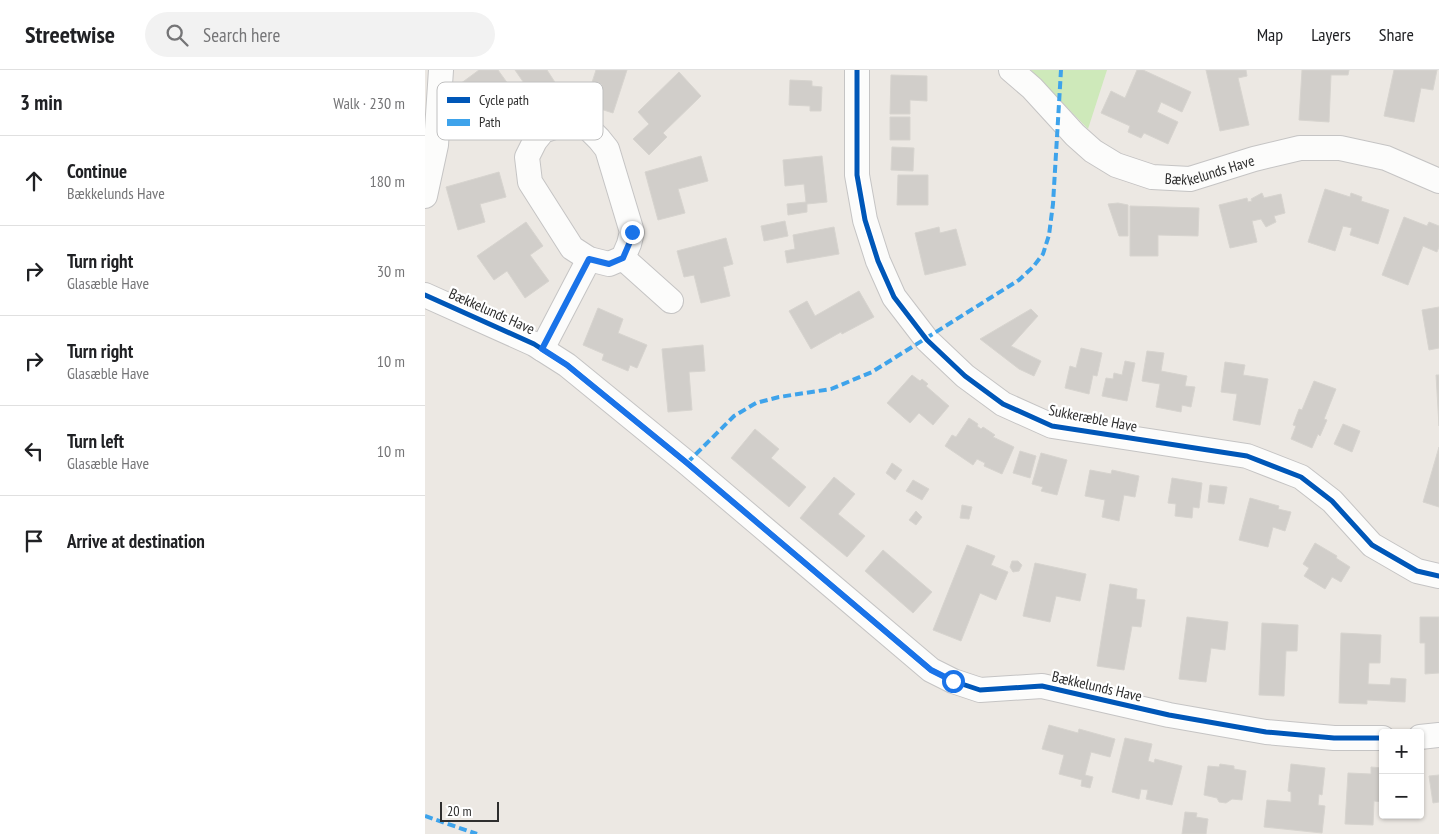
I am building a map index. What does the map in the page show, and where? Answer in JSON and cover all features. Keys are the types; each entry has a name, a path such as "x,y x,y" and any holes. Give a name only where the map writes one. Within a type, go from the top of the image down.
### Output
{"street":[{"name":"Sukkeræble Have","path":"857,70 857,175 865,220 877,261 894,297 927,340 965,376 1003,404 1052,426 1247,456 1301,477 1332,501 1372,545 1417,570 1439,576"},
{"name":"Bækkelunds Have","path":"1011,70 1032,88 1075,135 1093,151 1116,165 1152,177 1190,179 1254,159 1300,148 1341,148 1386,158 1439,181"},
{"path":"425,196 437,97"},
{"path":"536,140 527,157 530,182 572,248 589,259 609,264 623,258 632,232 607,149 599,140"},
{"path":"623,258 671,301"},
{"path":"542,349 589,259"},
{"name":"Bækkelunds Have","path":"425,295 534,344 567,365 687,463 931,670 953,681 981,690 1042,686 1169,715 1266,732 1334,738 1379,738"},
{"path":"1424,737 1439,735"}],"green space":[{"path":"1031,70 1107,70 1088,129"}],"building":[{"path":"479,70 498,70 507,82 463,82"},
{"path":"515,70 547,70 555,82 523,82"},
{"path":"596,70 627,70 613,113 603,110 603,82 592,82"},
{"path":"1137,70 1143,70 1191,92 1182,112 1161,102 1157,112 1178,122 1168,144 1144,133 1141,138 1128,132 1130,126 1101,113 1111,91 1125,98"},
{"path":"1206,70 1246,70 1247,76 1238,78 1249,125 1220,131"},
{"path":"1302,70 1349,70 1348,75 1331,75 1329,122 1299,120"},
{"path":"1394,70 1437,70 1433,90 1421,88 1414,122 1384,116"},
{"path":"679,72 701,96 663,133 667,137 649,155 633,139 649,124 638,112"},
{"path":"891,75 927,76 927,101 910,100 910,114 890,114"},
{"path":"790,80 812,81 812,86 822,87 821,111 810,111 810,106 789,105"},
{"path":"890,117 910,117 910,140 890,140"},
{"path":"892,147 914,148 913,171 891,170"},
{"path":"701,156 708,181 678,189 685,213 658,220 645,172"},
{"path":"822,156 827,202 807,204 807,212 788,215 787,204 806,202 804,184 785,186 783,160"},
{"path":"499,172 506,197 480,204 485,222 458,230 446,187"},
{"path":"898,175 928,175 928,205 897,205"},
{"path":"1325,189 1350,197 1351,193 1362,197 1361,201 1389,210 1378,244 1350,235 1352,228 1343,226 1335,251 1308,242"},
{"path":"1262,193 1264,198 1281,194 1285,213 1274,216 1276,222 1266,227 1261,219 1252,221 1257,242 1230,248 1219,205 1247,198 1248,202 1252,201 1251,199"},
{"path":"1108,204 1128,205 1128,236 1119,236"},
{"path":"1130,206 1199,208 1198,236 1158,235 1158,256 1130,256"},
{"path":"1404,217 1427,226 1429,222 1439,226 1439,247 1437,252 1423,246 1408,285 1382,275"},
{"path":"785,221 788,236 764,241 761,226"},
{"path":"526,222 543,246 530,255 549,281 525,298 507,271 494,280 477,256"},
{"path":"834,227 839,254 787,263 785,251 795,249 793,235"},
{"path":"939,227 940,233 956,229 966,265 925,275 915,233"},
{"path":"726,238 733,264 723,267 730,296 701,303 694,275 684,277 677,251"},
{"path":"859,291 874,317 842,334 841,332 811,349 789,311 807,301 815,316"},
{"path":"1439,307 1439,348 1429,350 1422,310"},
{"path":"598,308 623,319 618,333 647,345 637,368 630,365 628,371 602,360 604,354 583,345"},
{"path":"1031,309 1038,316 1011,346 1041,361 1034,376 1019,369 980,339"},
{"path":"703,345 705,371 689,372 692,410 668,412 662,349"},
{"path":"1081,348 1102,353 1097,376 1093,375 1089,394 1065,388 1070,366 1076,368"},
{"path":"1147,351 1164,353 1161,371 1187,376 1185,386 1195,387 1191,407 1182,405 1181,412 1156,407 1160,384 1142,381"},
{"path":"1125,361 1135,363 1127,401 1102,396 1106,378 1113,379 1114,373 1122,375"},
{"path":"1225,362 1245,365 1243,375 1268,379 1260,425 1233,420 1237,394 1221,392"},
{"path":"912,375 928,384 926,386 949,406 933,425 919,413 910,423 887,403"},
{"path":"1436,375 1439,375 1439,426"},
{"path":"1314,381 1336,389 1324,419 1327,420 1312,448 1291,439 1296,426 1293,425 1299,409 1302,410"},
{"path":"969,418 978,424 977,426 981,429 983,427 995,435 993,437 1014,447 1002,474 984,466 985,463 977,459 973,465 945,446 952,435 956,437"},
{"path":"1343,424 1360,431 1352,452 1334,444"},
{"path":"755,429 779,449 771,458 806,487 789,507 731,458"},
{"path":"1439,447 1439,507 1423,502"},
{"path":"1020,451 1036,456 1030,478 1013,473"},
{"path":"1041,453 1067,460 1057,495 1041,491 1043,487 1032,484"},
{"path":"892,463 902,470 895,480 886,473"},
{"path":"1090,470 1111,474 1112,470 1139,476 1135,497 1124,495 1119,521 1102,517 1105,500 1085,496"},
{"path":"834,477 855,494 838,514 865,536 847,557 800,518"},
{"path":"1172,478 1202,483 1199,508 1193,507 1192,518 1175,516 1176,504 1168,503"},
{"path":"913,480 929,489 922,500 906,491"},
{"path":"1210,485 1227,487 1224,504 1208,502"},
{"path":"1250,498 1279,506 1278,509 1291,512 1285,531 1273,527 1268,547 1239,540"},
{"path":"962,505 972,507 969,519 960,518"},
{"path":"916,511 922,517 916,525 909,520"},
{"path":"1315,543 1337,556 1336,558 1350,567 1341,582 1332,577 1325,589 1304,576 1309,568 1303,564"},
{"path":"967,545 995,556 991,565 1008,572 996,600 980,593 961,641 933,630"},
{"path":"883,550 932,592 913,613 865,571"},
{"path":"1012,561 1018,561 1022,565 1019,571 1013,572 1010,567"},
{"path":"1035,563 1086,574 1080,601 1056,596 1050,622 1023,616"},
{"path":"1110,584 1137,589 1136,599 1145,600 1141,627 1132,626 1124,670 1097,666"},
{"path":"1187,617 1228,622 1225,650 1211,648 1206,682 1179,679"},
{"path":"1420,617 1439,617 1439,673 1425,674 1425,643 1420,643"},
{"path":"1262,623 1298,625 1297,651 1286,651 1284,696 1259,695"},
{"path":"1341,633 1381,635 1380,663 1369,663 1368,684 1390,685 1391,678 1406,679 1405,702 1367,700 1367,704 1339,703"},
{"path":"1049,725 1078,733 1079,729 1115,739 1110,757 1091,752 1085,775 1093,777 1090,788 1081,786 1082,780 1059,774 1064,755 1042,749"},
{"path":"1125,738 1152,744 1148,761 1154,763 1155,759 1182,766 1172,805 1146,799 1148,790 1141,789 1139,799 1112,792"},
{"path":"1220,764 1234,766 1234,769 1246,771 1242,800 1232,799 1226,803 1219,802 1217,798 1204,795 1208,766 1219,767"},
{"path":"1291,764 1325,768 1322,795 1319,794 1318,805 1325,806 1322,833 1264,827 1267,800 1291,802 1291,792 1288,791"},
{"path":"1371,767 1379,768 1379,802 1374,801 1373,825 1345,824 1348,773 1371,774"},
{"path":"1439,775 1439,802 1433,803 1429,776"},
{"path":"1185,812 1197,813 1196,817 1208,819 1206,834 1182,834"}],"marked path":[{"path":"687,463 734,416 756,403 779,397 831,389 872,372 1019,280 1033,267 1043,254 1049,235 1053,204 1061,70"},
{"path":"425,816 477,834"}],"cycle path":[{"path":"857,70 857,175 865,220 878,261 894,297 927,340 965,376 1003,404 1052,426 1247,456 1301,477 1332,501 1372,545 1417,571 1439,576"},
{"path":"425,295 534,344 567,365 687,463 931,670 953,681 980,690 1042,686 1169,715 1266,732 1334,738 1379,738"}],"route":[{"path":"632,232 623,258 609,264 589,259 542,349 567,365 687,463 931,670 953,681"}]}
